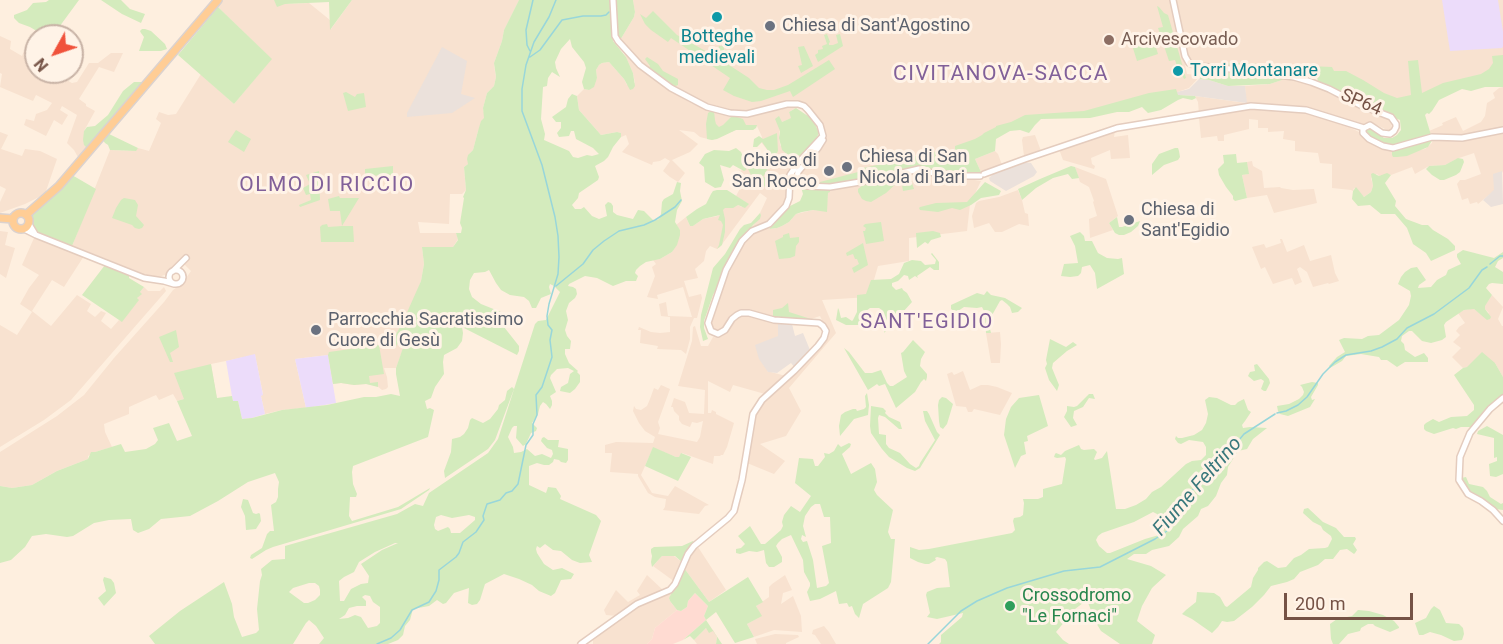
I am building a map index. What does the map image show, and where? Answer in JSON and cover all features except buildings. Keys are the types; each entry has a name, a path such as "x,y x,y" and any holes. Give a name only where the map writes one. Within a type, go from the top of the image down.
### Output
{"main road":[{"path":"26,215 59,186 218,0"},
{"path":"18,213 26,215 29,219 27,227 20,230 16,228 13,224 15,216 18,213"},
{"path":"0,218 13,219"}],"street":[{"path":"581,644 637,604 670,590 694,546 728,519 734,511 742,480 753,414 762,399 794,371 824,338 825,331 819,323 774,320 749,313 737,315 723,332 718,334 711,331 708,323 726,270 734,255 747,235 769,224 786,206 789,198 790,175 823,136 813,115 804,106 787,104 747,114 730,114 707,107 671,88 640,65 618,41 615,36 613,0"},
{"name":"SP64","path":"1173,0 1185,56 1189,63 1294,77 1386,114 1394,120 1396,128 1394,131 1386,134 1373,125 1368,125 1364,128 1363,133 1383,146 1393,148 1432,137 1462,138 1503,130"},
{"path":"823,140 797,174 800,182 807,186 830,187 920,169 927,172 962,176 982,175 1117,128 1251,106 1306,110 1364,128"},
{"path":"27,227 36,235 144,278 174,284 180,282 182,277 179,272 172,272"},
{"path":"159,280 172,272 186,258"},
{"path":"172,272 170,280 174,284"},
{"path":"1503,398 1470,432 1460,457 1459,480 1468,494 1493,510 1503,521"}],"shaded area":[{"path":"223,0 282,0 285,4 309,3 330,20 331,29 352,0 519,0 504,30 494,63 496,77 494,86 487,93 483,108 485,118 478,131 468,164 464,167 466,190 462,194 450,194 449,224 418,222 420,233 456,233 458,239 453,247 422,247 424,264 421,281 406,324 403,323 396,334 383,342 396,346 396,344 405,344 396,368 384,368 388,387 386,389 382,390 376,385 366,384 333,384 328,355 295,359 306,408 265,414 255,355 211,364 217,399 177,401 173,394 159,400 156,395 129,407 129,414 104,424 112,447 95,452 88,456 88,459 57,471 32,485 12,488 0,486 0,452 57,416 84,395 191,271 181,261 167,274 151,277 72,246 110,150 135,151 138,148 149,151 161,123 156,119 159,112 168,115 176,114 201,74 234,104 271,59 218,7"},
{"path":"633,0 1171,0 1187,74 1196,75 1202,73 1201,62 1193,62 1188,58 1175,0 1503,0 1503,65 1484,78 1396,102 1307,70 1203,73 1189,88 1172,94 1091,113 1028,120 955,150 810,185 804,182 801,174 825,133 803,103 795,101 739,111 703,102 669,84 648,70 619,42 634,17"},
{"path":"1442,0 1498,0 1503,32 1502,48 1450,51"},
{"path":"0,36 11,41 10,49 22,56 24,51 24,84 84,84 84,71 89,63 98,63 111,53 123,53 114,72 99,67 79,99 95,111 84,131 89,147 79,159 67,143 77,115 62,106 60,110 68,115 62,125 54,120 46,136 24,125 26,119 34,121 36,114 47,110 52,103 36,95 33,101 0,87 2,74 0,73"},
{"path":"442,47 467,61 461,94 475,98 452,113 407,117 407,113"},
{"path":"624,53 658,83 703,108 741,117 793,107 798,109 789,112 792,118 782,122 779,134 780,145 794,160 798,159 786,177 787,195 781,210 766,222 749,231 761,215 767,198 760,193 720,247 717,249 710,246 706,251 704,261 695,269 698,278 684,281 689,297 701,294 702,298 697,318 694,318 690,327 686,354 681,350 657,349 658,346 640,343 641,330 638,330 639,327 651,332 670,332 670,317 661,316 659,304 666,302 668,316 692,317 683,287 657,295 658,299 647,297 655,276 652,267 656,264 653,260 672,252 680,230 676,225 686,217 690,226 693,226 703,219 718,216 724,208 738,205 742,207 748,204 736,196 746,177 738,169 741,171 746,163 761,162 768,157 769,152 761,142 762,137 757,126 753,130 736,130 712,140 700,137 694,132 679,130 698,144 690,152 672,160 685,173 678,182 663,171 670,161 665,158 653,162 652,165 622,152 629,144 626,135 621,137 621,133 617,132 601,135 579,110 577,96 584,89 589,90 597,78 596,70 602,63 609,62 627,85 635,83"},
{"path":"1200,78 1228,86 1245,86 1247,103 1177,95 1177,92 1189,89"},
{"path":"1285,79 1320,88 1374,115 1388,119 1392,124 1391,129 1389,131 1371,122 1358,125 1319,112 1273,104 1254,104 1199,114 1195,96 1246,103 1245,86 1270,84"},
{"path":"1503,87 1503,128 1461,136 1431,135 1429,131 1456,117 1463,131 1481,122 1485,116 1487,103 1495,98 1493,93"},
{"path":"1250,108 1308,112 1359,132 1369,142 1392,151 1392,155 1425,149 1433,139 1503,132 1503,171 1495,190 1478,204 1477,202 1470,204 1468,198 1462,200 1457,184 1460,180 1481,174 1474,153 1445,165 1429,166 1415,174 1412,167 1391,175 1379,176 1377,174 1371,178 1373,186 1371,192 1364,197 1354,188 1353,191 1332,188 1332,164 1320,163 1318,153 1295,151 1295,141 1283,139 1284,131 1268,132 1268,128 1258,128 1258,120 1249,119 1249,129 1224,135 1224,141 1218,141 1217,136 1201,138 1199,118"},
{"path":"1115,131 1114,137 1128,135 1130,158 1111,159 1110,150 1091,158 1094,169 1063,160 1059,149"},
{"path":"0,132 8,135 1,149 22,156 25,149 40,151 57,159 45,194 0,213 0,202 6,189 0,186"},
{"path":"1035,135 1041,151 1024,156 1023,137"},
{"path":"995,151 1002,165 981,172 975,159"},
{"path":"1252,161 1253,166 1262,171 1264,188 1314,189 1317,203 1274,213 1267,195 1247,198 1242,175 1248,174 1247,162"},
{"path":"1024,162 1031,163 1037,172 1034,176 1006,191 990,181 989,178 994,173"},
{"path":"1075,167 1106,179 1118,216 1109,223 1113,230 1090,238 1089,219 1097,216 1094,201 1089,187 1080,182"},
{"path":"1502,171 1503,204 1491,207 1483,200 1494,190 1493,174"},
{"path":"925,172 981,181 970,204 967,231 909,238 909,261 878,266 869,297 822,300 836,333 789,388 801,411 786,436 760,444 785,461 774,474 747,463 754,423 760,406 812,356 829,335 820,316 811,319 774,318 748,311 732,316 719,332 711,330 711,321 726,279 743,246 754,232 768,227 769,229 782,226 796,214 813,210 826,211 830,190 827,189"},
{"path":"1018,190 1025,213 1028,214 1029,226 1019,224 1002,232 995,232 989,223 974,228 972,216 976,203"},
{"path":"0,231 8,232 5,245 15,248 6,278 0,274"},
{"path":"34,238 84,256 64,287 52,280 32,311 51,326 77,295 91,304 87,311 95,317 101,311 106,313 101,321 111,329 119,320 122,321 138,300 144,287 148,291 160,291 164,287 166,291 71,400 0,447 0,325 17,335 32,312 20,304 39,275 22,265"},
{"path":"1280,239 1287,252 1304,245 1310,261 1331,255 1339,281 1313,287 1307,272 1300,267 1297,269 1302,282 1295,285 1292,278 1273,284 1265,267 1261,269 1252,247 1264,244 1266,248 1281,243"},
{"path":"1492,295 1503,307 1498,319 1503,326 1503,377 1495,363 1463,368 1452,357 1461,348 1453,342 1460,335 1456,331 1465,323 1458,313 1474,309 1482,315 1489,313 1485,305"},
{"path":"742,315 778,324 778,336 767,371 786,376 765,394 733,385 730,392 708,381 708,413 712,410 734,423 723,455 714,456 713,464 682,453 676,457 653,448 641,475 652,493 668,496 675,486 709,505 705,506 699,514 663,510 666,499 648,493 638,474 610,472 612,453 605,453 605,445 616,442 653,443 655,437 645,431 633,411 634,406 641,410 647,406 654,388 658,390 661,385 670,389 658,422 660,428 658,434 697,442 703,421 692,422 690,427 682,424 679,416 671,407 674,398 685,402 689,413 704,414 705,390 678,386 692,341 693,327 695,326 701,346 708,346 713,337 723,336 735,319"},
{"path":"778,324 792,324 795,336 803,333 810,350 795,368 791,363 777,373 768,372 759,359 755,345 778,336"},
{"path":"1000,332 1000,363 991,363 986,333"},
{"path":"255,354 265,414 242,419 238,401 233,402 226,361"},
{"path":"328,355 336,403 306,408 295,359"},
{"path":"963,371 970,390 981,385 988,385 1012,393 1000,415 974,409 968,412 966,407 956,406 947,374 952,372 954,375"},
{"path":"698,547 726,590 709,602 684,568"},
{"path":"662,556 674,556 683,563 675,582 653,566"},
{"path":"647,575 664,591 617,616 606,615 604,610 616,590 628,602 640,595 637,591"},
{"path":"785,575 792,590 783,593 781,604 793,596 801,616 802,632 774,630 754,637 747,624 761,616 756,606 769,597 769,587"},
{"path":"674,589 669,598 677,610 655,628 652,639 647,644 593,644 593,640 637,607"},
{"path":"695,593 708,606 704,616 706,620 683,640 673,644 647,644 652,639 655,628 677,610 681,611 687,607 688,601"},
{"path":"824,626 836,644 821,644 812,634 813,630"},
{"path":"706,628 713,630 717,637 716,644 697,644 694,640"},
{"path":"775,634 798,635 799,637 786,644 757,644 755,639"}],"green space":[{"path":"49,0 79,0 61,24 24,25 14,18 14,15 27,10 33,3"},
{"path":"101,0 121,0 130,9 145,14 141,23"},
{"path":"274,0 352,0 330,30 329,2 285,4 277,7"},
{"path":"519,0 610,0 613,41 626,57 633,73 635,86 630,90 624,79 609,62 602,63 596,70 597,78 594,87 589,90 584,89 582,82 586,68 572,47 570,39 561,49 555,62 560,77 552,72 547,86 543,87 541,119 545,134 544,140 569,151 573,157 599,154 576,139 574,131 571,131 569,136 559,137 557,133 561,128 561,122 556,122 552,117 566,107 572,94 577,96 579,110 601,135 621,133 621,137 608,157 595,166 598,180 579,193 572,205 575,209 584,207 592,216 599,219 607,216 605,205 608,202 611,203 613,212 617,215 633,219 638,210 644,211 654,221 659,219 662,202 673,194 677,182 681,183 682,201 677,210 675,222 680,235 672,252 640,266 635,273 638,276 636,281 626,281 613,286 597,278 585,276 569,284 568,286 576,289 577,294 569,303 566,311 568,320 565,330 571,341 570,349 565,349 565,354 569,363 578,371 580,382 570,393 560,391 561,387 568,383 570,374 574,371 568,368 557,369 550,378 556,392 550,396 552,405 550,409 543,402 540,406 532,423 537,428 536,431 531,433 523,446 516,438 517,426 512,428 508,437 514,453 527,449 535,456 542,454 551,458 552,450 541,441 544,437 548,440 559,440 558,447 568,449 566,463 554,459 549,465 537,463 529,466 529,485 546,493 548,487 556,488 561,496 560,499 596,515 601,521 589,555 592,562 580,563 545,544 540,548 537,546 537,553 544,564 553,570 562,568 574,574 571,579 561,580 555,593 551,596 532,585 504,574 485,584 477,604 468,603 469,588 454,593 446,603 443,604 437,600 429,606 413,609 403,635 388,644 319,644 324,638 309,620 293,644 155,644 149,636 180,611 224,582 242,637 256,633 259,630 257,609 261,569 272,560 285,559 285,546 397,514 415,504 423,506 429,493 488,453 498,439 535,324 546,320 560,292 550,284 551,294 541,298 536,308 532,308 524,297 510,295 501,290 489,270 474,273 469,289 472,297 481,304 501,312 507,319 507,325 504,327 519,346 517,355 462,327 462,341 457,348 444,355 444,374 431,398 425,401 427,409 434,410 428,437 353,466 353,484 357,494 356,497 350,497 349,516 352,521 398,507 430,488 401,509 273,547 252,559 251,555 262,548 267,534 274,531 271,505 278,497 279,482 275,473 248,482 190,516 161,519 149,529 138,533 133,530 131,519 94,523 73,536 46,534 32,536 25,547 11,560 0,563 0,486 12,488 32,485 57,471 88,459 91,452 121,444 125,452 146,449 158,440 153,428 169,423 177,441 192,436 177,401 184,399 174,373 211,364 217,398 232,396 233,401 238,401 242,419 364,397 391,394 400,396 396,368 404,345 397,344 396,347 383,343 396,334 403,322 406,323 408,318 405,317 421,281 424,264 422,247 453,247 458,240 456,233 461,233 463,197 466,190 464,167 468,164 468,155 473,150 481,121 484,118 483,108 487,93 494,86 496,77 494,63 504,30","holes":["441,515 452,518 469,515 475,517 475,520 460,533 451,533 448,527 438,531 435,529 436,517","398,543 382,550 361,564 369,576 368,583 351,589 344,601 340,601 339,581 354,572 359,562 375,552","315,583 319,586 320,595 315,600 304,603 289,592 293,588","370,596 373,602 380,607 380,623 377,626 368,628 361,617 355,615 339,619 349,608 366,606 366,601 362,597"]},
{"path":"615,0 633,0 635,12 619,42 618,38"},
{"path":"1157,6 1168,15 1186,78 1184,79 1175,60 1169,61 1158,28 1163,27"},
{"path":"218,7 272,59 234,104 178,55"},
{"path":"653,11 677,35 727,63 718,56 717,52 719,46 724,46 724,50 728,50 727,55 734,57 729,65 749,78 759,88 774,90 788,85 829,60 835,69 793,97 790,91 752,102 723,90 730,78 671,38 668,42 651,30 640,14 646,18"},
{"path":"142,29 151,31 165,44 167,49 139,51 144,37 140,31"},
{"path":"827,34 829,45 833,45 838,43 836,35 840,34 843,46 818,62 815,55 818,50 823,49 822,46 827,44 824,35"},
{"path":"1153,38 1158,54 1137,61 1132,45"},
{"path":"804,46 813,66 801,73 798,66 802,65 798,47"},
{"path":"1503,55 1503,87 1485,87 1471,91 1462,89 1439,100 1432,111 1425,115 1431,135 1396,147 1374,139 1367,129 1372,129 1384,138 1392,138 1401,130 1400,120 1359,104 1318,83 1317,76 1314,74 1309,72 1295,77 1247,68 1211,66 1212,64 1240,63 1332,67 1334,71 1346,71 1397,98 1411,95 1408,61 1418,60 1422,93 1443,83 1481,74 1493,63 1492,56"},
{"path":"647,57 658,64 663,71 678,79 678,85 673,87 648,70 650,66 645,59"},
{"path":"1203,71 1285,79 1270,84 1228,86 1200,79"},
{"path":"134,82 144,82 89,147 86,147 83,140 84,131 87,127 95,126 108,115 123,91"},
{"path":"1176,89 1178,95 1195,96 1196,98 1192,100 1183,98 1161,110 1148,113 1142,107 1129,112 1117,112 1090,118 1041,119 1029,133 1020,130 1010,131 996,139 995,151 975,159 981,172 962,175 919,169 820,186 820,182 858,172 859,169 938,151 953,150 955,146 975,139 996,126 1025,115 1084,111 1149,93"},
{"path":"346,92 355,97 357,94 364,93 366,107 348,111 343,93"},
{"path":"796,108 814,122 819,133 815,141 798,159 794,160 782,150 780,131 775,119 779,116 782,122 791,118 789,112"},
{"path":"714,111 716,124 719,127 734,116 743,119 746,125 757,125 756,128 736,130 717,139 707,139 706,124 708,113"},
{"path":"236,130 251,139 244,152 228,142"},
{"path":"777,133 778,151 763,177 774,179 769,184 760,189 747,167 744,171 733,165 730,168 720,165 724,180 721,187 715,188 705,182 704,167 699,163 705,154 714,150 729,151 736,148 741,152 746,163 761,162 768,157 769,152 762,142 757,147 753,147 754,139 759,136 763,139"},
{"path":"109,134 138,148 136,151 110,150 102,139"},
{"path":"1433,139 1428,147 1407,156 1393,157 1392,155 1392,151"},
{"path":"1175,148 1179,151 1178,160 1164,165 1152,175 1152,164 1159,154"},
{"path":"1236,154 1237,163 1247,162 1249,174 1242,175 1247,198 1235,201 1219,175 1218,169 1224,163 1223,155"},
{"path":"1458,158 1463,159 1464,162 1460,172 1444,180 1440,180 1426,169 1429,166 1445,165"},
{"path":"393,166 393,175 365,176 365,169"},
{"path":"1071,166 1075,167 1079,178 1072,179 1068,174 1053,178 1022,200 1018,189"},
{"path":"319,171 320,200 300,207 299,205 311,200 310,194 306,195 303,188 310,184 306,175"},
{"path":"1387,173 1391,175 1385,183 1396,201 1395,206 1406,219 1428,225 1448,239 1455,246 1455,250 1431,261 1426,253 1413,244 1407,228 1395,214 1381,214 1370,205 1358,206 1352,199 1353,191 1356,187 1364,197 1371,192 1373,186 1371,174 1379,176"},
{"path":"72,175 96,189 72,246 36,232 31,219 33,213 53,197"},
{"path":"907,178 911,180 914,189 903,191 901,179 886,193 871,202 862,199 858,192 863,185"},
{"path":"985,182 1001,191 999,195 981,198 960,210 952,208 938,212 919,208 936,203 967,202"},
{"path":"801,187 830,190 827,212 813,210 802,212 796,214 782,226 769,229 790,206 800,201 803,194"},
{"path":"727,190 749,204 745,208 738,205 723,210 725,232 722,245 717,249 723,225 718,220 720,215 703,219 693,226 690,226 686,217 706,204 713,191"},
{"path":"339,196 340,198 359,198 342,226 340,211 330,211 328,199"},
{"path":"124,198 135,200 138,205 136,216 144,225 142,228 135,228 112,218"},
{"path":"760,213 760,219 742,240 713,295 704,321 708,339 703,341 700,327 701,315 713,268 725,254 740,229 751,223"},
{"path":"1117,217 1119,227 1140,221 1131,232 1119,235 1109,223"},
{"path":"881,222 884,241 866,244 863,231 866,228 863,226"},
{"path":"327,224 328,227 353,226 354,242 321,242 320,227 322,225"},
{"path":"933,231 940,233 941,237 931,240 928,244 925,242 917,248 916,233"},
{"path":"1080,232 1085,241 1092,241 1098,253 1107,258 1122,258 1124,274 1097,289 1095,273 1090,265 1082,267 1078,276 1061,276 1064,264 1078,263 1075,246 1070,236"},
{"path":"789,233 790,238 799,237 795,256 779,259 775,241"},
{"path":"863,243 868,265 854,273 852,268 859,264 857,259 853,254 847,256 846,253"},
{"path":"1463,250 1494,258 1503,252 1503,258 1495,267 1503,272 1503,284 1492,283 1486,288 1492,295 1485,306 1490,319 1487,320 1474,309 1464,310 1446,322 1444,325 1446,337 1442,340 1431,343 1422,341 1412,331 1402,336 1401,341 1405,350 1415,357 1424,353 1428,362 1405,362 1397,367 1379,357 1361,354 1346,356 1330,368 1329,366 1337,357 1345,352 1339,340 1362,339 1379,335 1399,320 1409,305 1411,296 1410,291 1398,284 1405,272 1417,267 1426,280 1418,288 1431,287 1446,275 1448,270 1461,264 1457,254"},
{"path":"932,253 939,262 939,270 930,267 917,276 918,278 915,276 909,280 908,276 904,275 892,283 896,290 902,288 912,302 884,333 887,322 879,308 870,308 866,311 867,319 864,325 846,325 836,320 838,308 841,318 846,317 853,320 857,312 857,295 866,294 871,280 891,279 899,274 904,263 912,260 921,261 925,265 935,264 936,260"},
{"path":"105,265 129,276 144,287 140,292 142,294 137,298 139,300 122,322 82,295"},
{"path":"987,291 991,295 1005,298 1022,308 1012,313 1007,304 1000,301 991,317 987,317 991,333 986,333 985,313 982,307 964,307 958,311 951,309 951,305 977,293 984,295"},
{"path":"788,303 789,312 811,319 773,317 773,310 782,308"},
{"path":"176,330 179,347 170,353 173,362 170,362 159,337"},
{"path":"1050,339 1066,347 1073,342 1077,345 1053,363 1052,368 1059,385 1057,391 1049,380 1045,368"},
{"path":"913,340 925,352 920,366 927,374 926,381 924,379 915,392 896,408 885,384 879,386 877,384 868,390 844,348 865,373 881,370 887,383 893,386 907,377 901,353"},
{"path":"379,345 384,374 369,376 370,383 378,382 378,387 366,384 333,384 329,352"},
{"path":"1482,352 1495,363 1503,377 1503,396 1472,427 1453,428 1434,434 1426,431 1424,425 1433,419 1439,422 1451,417 1467,416 1474,410 1474,405 1454,375 1467,367"},
{"path":"1257,364 1269,379 1270,383 1266,391 1261,389 1264,381 1261,379 1254,381 1248,376 1250,372 1255,371 1254,365"},
{"path":"1312,382 1318,385 1311,397 1312,400 1315,399 1310,407 1288,416 1280,414 1277,406 1299,399 1304,392 1300,385"},
{"path":"512,387 514,389 495,440 488,449 445,478 444,471 451,452 452,439 464,434 472,418 483,423 490,419 505,400 507,391"},
{"path":"867,393 868,415 854,419 840,436 841,415 853,409 857,411 864,409"},
{"path":"1089,394 1093,394 1095,399 1089,398 1083,407 1074,411 1073,418 1077,425 1071,427 1064,417 1067,406 1077,406"},
{"path":"1039,395 1048,426 1027,436 1028,441 1024,442 1026,454 1021,456 1015,468 1004,435 1006,419 1011,407 1019,398"},
{"path":"942,397 953,404 947,424 943,429 940,427 938,405"},
{"path":"1209,397 1217,398 1235,405 1244,399 1251,412 1242,425 1243,428 1267,428 1253,439 1247,449 1238,451 1228,467 1227,475 1216,496 1208,506 1201,509 1198,516 1183,529 1179,537 1169,546 1152,550 1146,554 1134,554 1127,559 1151,566 1166,575 1152,588 1137,621 1155,635 1152,644 1120,644 1101,631 1087,600 1075,609 1056,632 1069,644 939,644 941,635 962,617 963,613 937,619 927,617 930,613 927,592 950,587 947,562 937,557 929,564 918,562 910,558 910,547 919,550 929,549 1012,533 1015,530 1014,518 1023,515 1023,499 1038,499 1043,497 1043,489 1062,484 1066,459 1065,457 1054,457 1055,454 1061,455 1079,445 1084,450 1094,449 1097,452 1095,460 1102,458 1107,451 1116,509 1136,505 1161,487 1186,464 1201,460 1206,455 1203,442 1189,440 1181,444 1175,439 1176,436 1182,438 1202,430 1208,414 1205,400","holes":["1153,512 1164,523 1164,530 1159,535 1110,553 1099,546 1096,540 1102,533 1134,522"]},
{"path":"871,406 883,408 889,417 900,422 902,429 879,415 879,434 886,435 886,444 889,448 900,453 916,468 935,440 925,421 923,411 927,411 940,435 920,468 915,471 907,468 889,457 882,449 871,433"},
{"path":"1487,426 1503,435 1503,474 1496,477 1490,476 1489,464 1497,461 1497,457 1494,458 1494,438 1477,434"},
{"path":"838,444 841,447 851,444 842,454 851,474 871,463 875,469 877,482 874,490 893,510 888,532 891,539 895,539 891,582 888,588 863,604 859,618 852,606 849,607 847,603 839,604 836,591 810,601 807,592 810,583 804,572 803,560 791,535 782,539 776,546 782,562 774,567 769,567 766,563 764,550 736,553 736,549 745,544 738,536 750,526 761,544 765,544 781,530 784,515 791,506 800,512 811,496 795,483 799,458 813,459 815,466 818,466 825,457 824,453 829,454 834,451","holes":["820,504 824,517 830,517 831,543 822,546 829,583 817,588 813,560 807,541 803,542 801,539 802,535 806,537 803,526 805,516 811,507"]},
{"path":"653,447 676,457 679,457 681,453 691,457 678,481 645,466"},
{"path":"1466,477 1469,484 1483,487 1490,497 1503,503 1503,510 1495,509 1470,493 1461,480"},
{"path":"243,499 248,500 253,513 260,514 261,521 256,529 246,530 245,516 241,507"},
{"path":"1308,508 1323,522 1336,528 1344,537 1355,537 1353,544 1357,550 1355,553 1347,549 1340,550 1333,559 1325,559 1318,565 1300,572 1294,579 1271,586 1252,607 1234,621 1222,621 1212,633 1182,614 1196,602 1197,592 1214,593 1227,607 1251,587 1258,568 1264,562 1267,561 1278,568 1286,567 1294,558 1309,549 1328,547 1331,536 1303,513 1304,509"},
{"path":"693,541 683,563 675,556 662,556 652,567 651,549 654,547 682,546"},
{"path":"684,568 709,602 748,577 763,602 756,606 762,616 747,624 754,637 735,643 716,612 706,620 704,616 708,606 695,593 688,601 687,607 681,611 677,610 669,598"},
{"path":"104,577 111,579 114,583 116,593 104,606 98,598 106,591"},
{"path":"1434,606 1440,610 1446,623 1459,624 1463,628 1462,640 1454,641 1430,632 1419,635 1415,623 1426,618"},
{"path":"1358,610 1383,615 1394,621 1399,628 1390,632 1368,624 1360,631 1348,634 1339,644 1333,644 1330,624 1337,619 1352,616"},
{"path":"706,620 722,644 716,644 717,637 713,631 709,633 706,628 694,640 690,636 683,640"}],"waterway":[{"path":"530,51 527,45 526,30 533,0"},
{"path":"377,644 391,638 400,630 412,610 429,602 436,591 439,570 456,557 463,542 476,532 484,520 487,504 500,500 518,484 526,445 533,435 533,424 537,415 536,395 542,387 552,357 550,340 552,330 548,325 547,316 558,274 559,257 555,217 542,165 522,111 522,89 526,65 534,42 556,0"},
{"path":"530,57 540,50 562,20 583,16 601,16 609,12"},
{"path":"556,286 583,264 593,250 604,241 619,231 655,220 675,207 681,200"},
{"name":"Fiume Feltrino","path":"1490,264 1503,256"},
{"name":"Fiume Feltrino","path":"1277,413 1298,405 1335,362 1346,355 1371,351 1397,339 1407,328 1434,314 1469,288 1482,270 1487,267"},
{"name":"Fiume Feltrino","path":"928,644 961,611 977,601 1007,588 1064,571 1100,567 1155,539 1167,531 1182,501 1244,434 1275,414"}],"place":[{"name":"Botteghe medievali","path":"717,17"},
{"name":"Chiesa di Sant'Agostino","path":"770,26"},
{"name":"Arcivescovado","path":"1109,40"},
{"name":"Torri Montanare","path":"1178,71"},
{"name":"Chiesa di San Nicola di Bari","path":"847,167"},
{"name":"Chiesa di San Rocco","path":"829,171"},
{"name":"Chiesa di Sant'Egidio","path":"1129,220"},
{"name":"Parrocchia Sacratissimo Cuore di Gesù","path":"316,330"},
{"name":"Crossodromo \"Le Fornaci\"","path":"1010,606"}],"district":[{"name":"CIVITANOVA-SACCA","path":"1001,75"},
{"name":"OLMO DI RICCIO","path":"327,186"},
{"name":"SANT'EGIDIO","path":"927,323"}]}
